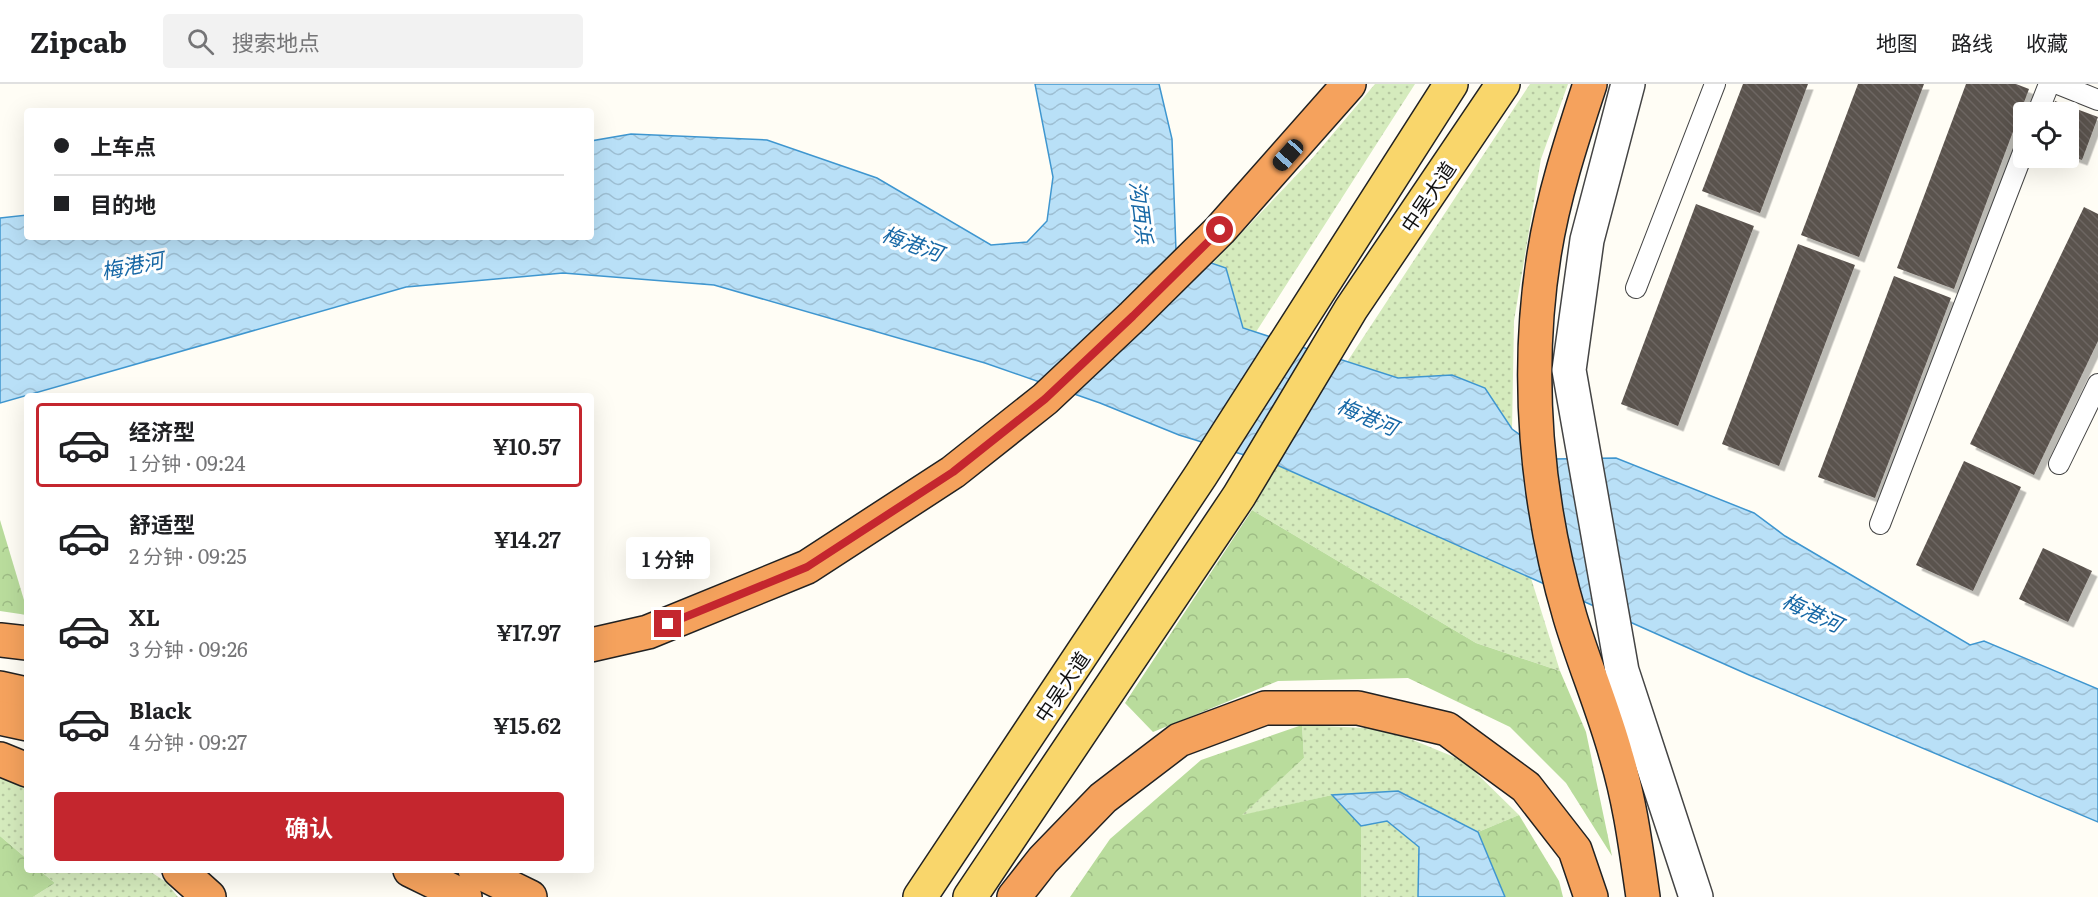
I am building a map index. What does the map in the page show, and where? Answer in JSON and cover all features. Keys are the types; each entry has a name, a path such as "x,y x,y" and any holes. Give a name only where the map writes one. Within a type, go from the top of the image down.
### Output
{"highway":[{"path":"594,644 648,632 807,567 953,472 1045,399 1133,316 1220,230 1349,84"},
{"path":"1590,84 1571,143 1544,254 1534,371 1542,494 1570,616 1632,751 1636,843 1643,897"},
{"path":"0,640 24,643"},
{"path":"0,688 24,693"},
{"path":"1014,897 1043,860 1103,798 1179,740 1265,708 1358,708 1447,729 1526,787 1575,850 1591,897"},
{"path":"0,718 24,723"},
{"path":"0,759 24,769"},
{"path":"182,873 209,897"},
{"path":"416,873 465,897"},
{"path":"481,873 530,897"}],"main road":[{"name":"中吴大道","path":"920,897 1201,475 1451,84"},
{"name":"中吴大道","path":"970,897 1239,496 1351,309 1503,84"}],"street":[{"path":"1628,84 1587,240 1569,370 1622,671 1632,751 1696,897"}],"lane":[{"path":"1636,288 1715,84"},
{"path":"2042,102 2049,84"},
{"path":"2058,84 2098,100"},
{"path":"1880,524 2017,168"},
{"path":"2059,464 2098,384"}],"green space":[{"path":"1375,84 1415,84 1256,332 1243,328 1226,269 1212,264 1310,161"},
{"path":"1530,84 1568,84 1541,159 1514,321 1512,429 1485,388 1452,375 1398,378 1347,362"},
{"path":"1277,465 1530,575 1560,671 1476,643 1252,510"},
{"path":"1252,510 1476,643 1560,671 1586,732 1612,856 1566,783 1510,727 1408,678 1278,681 1153,732 1125,703"},
{"path":"0,520 24,600 24,615 0,611"},
{"path":"1302,725 1386,729 1464,761 1519,815 1478,832 1397,791 1332,795 1240,816 1304,758"},
{"path":"1302,725 1304,758 1242,815 1332,795 1361,826 1361,897 1070,897 1110,839 1201,760"},
{"path":"0,773 24,787 24,856 0,836"},
{"path":"1519,815 1559,881 1563,897 1505,897 1478,832"},
{"path":"1387,821 1419,847 1418,897 1361,897 1361,826"},
{"path":"0,836 24,856 24,873 43,873 55,883 33,897 0,897"},
{"path":"43,873 152,873 166,882 178,897 33,897 55,883"}],"water":[{"path":"1035,84 1159,84 1172,139 1176,251 1226,268 1243,328 1398,378 1452,375 1485,388 1512,429 1553,459 1616,458 1754,513 1785,536 1970,645 1984,641 2098,689 2098,822 1749,675 1277,465 1179,435 1100,403 985,363 714,285 563,273 406,287 35,393 24,393 24,396 0,403 0,218 24,215 24,240 594,240 594,140 631,134 767,140 877,178 991,245 1027,242 1047,221 1053,177"},
{"path":"1398,791 1478,832 1505,897 1418,897 1419,847 1387,821 1361,826 1332,795"}],"building":[{"path":"1743,84 1808,84 1760,213 1702,191"},
{"path":"1858,84 1924,84 1859,257 1801,235"},
{"path":"1966,84 2016,84 2029,89 2024,102 2013,102 2013,132 1954,289 1897,268"},
{"path":"2079,110 2098,117 2082,160 2079,159"},
{"path":"1696,204 1754,226 1678,426 1621,404"},
{"path":"2084,207 2098,214 2098,341 2034,475 1970,444"},
{"path":"1798,244 1855,265 1779,466 1722,444"},
{"path":"1894,276 1951,298 1875,498 1818,477"},
{"path":"1964,461 2021,487 1973,591 1916,565"},
{"path":"2043,548 2092,571 2068,622 2019,599"}],"route":[{"path":"668,624 807,567 953,472 1045,399 1220,230"}],"water label":[{"name":"沟西浜","path":"1143,212"},
{"name":"梅港河","path":"913,242"},
{"name":"梅港河","path":"132,264"},
{"name":"梅港河","path":"1368,415"},
{"name":"梅港河","path":"1813,611"}]}
